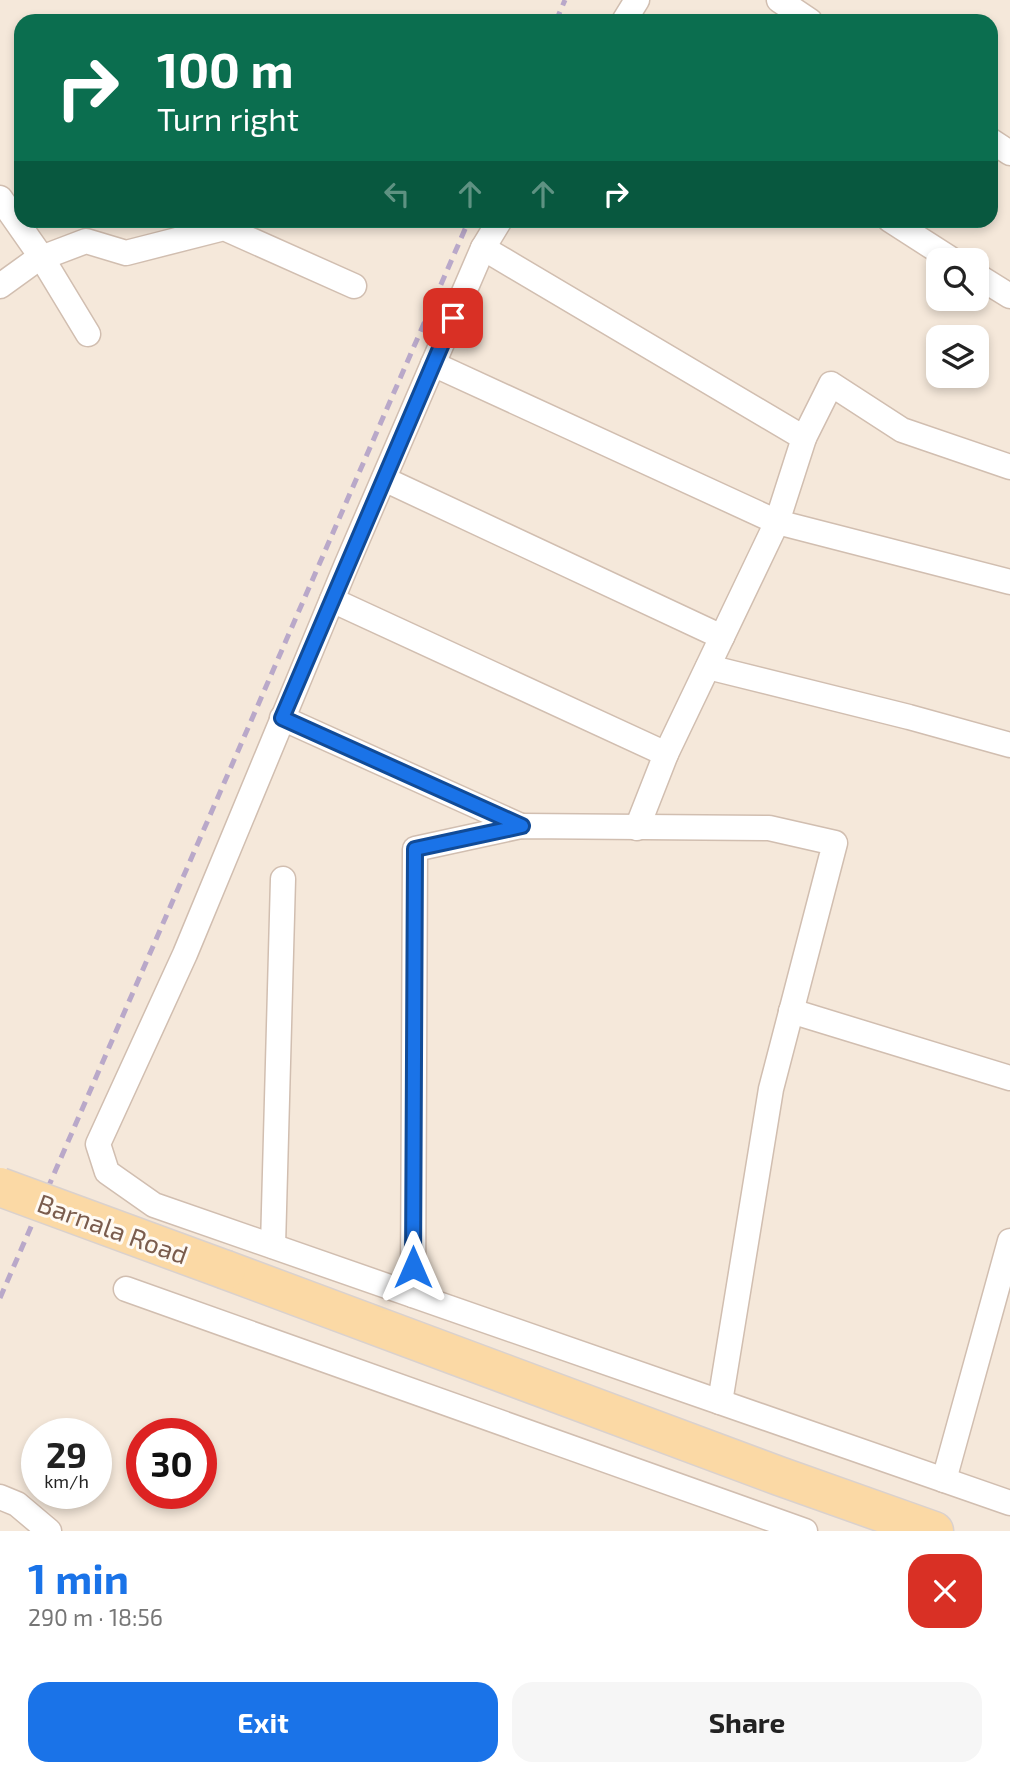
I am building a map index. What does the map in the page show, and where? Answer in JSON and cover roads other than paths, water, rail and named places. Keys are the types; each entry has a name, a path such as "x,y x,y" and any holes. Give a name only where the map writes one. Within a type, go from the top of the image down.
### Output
{"main road":[{"name":"Barnala Road","path":"0,1188 934,1531"}],"street":[{"path":"779,0 800,14"},
{"path":"0,198 14,218"},
{"path":"20,228 88,334"},
{"path":"0,286 41,258 86,241 126,253 224,228 354,286"},
{"path":"495,228 483,248 332,600 185,954 98,1144 107,1172 154,1205 1010,1503"},
{"path":"902,228 934,248"},
{"path":"483,248 804,438"},
{"path":"989,283 1010,296"},
{"path":"433,364 777,522 1010,582"},
{"path":"637,828 666,754 777,522 804,438 831,384 902,430 1010,467"},
{"path":"384,479 722,637"},
{"path":"332,600 666,754"},
{"path":"708,667 1010,745"},
{"path":"282,718 522,826"},
{"path":"413,1295 415,849 522,826 769,828 835,843 771,1089 720,1402"},
{"path":"273,1246 283,879"},
{"path":"791,1011 1010,1078"},
{"path":"944,1480 1010,1241"},
{"path":"126,1289 806,1531"},
{"path":"0,1497 17,1504 49,1531"}],"railway":[{"path":"559,14 565,0"},
{"path":"0,1298 466,228"}]}
